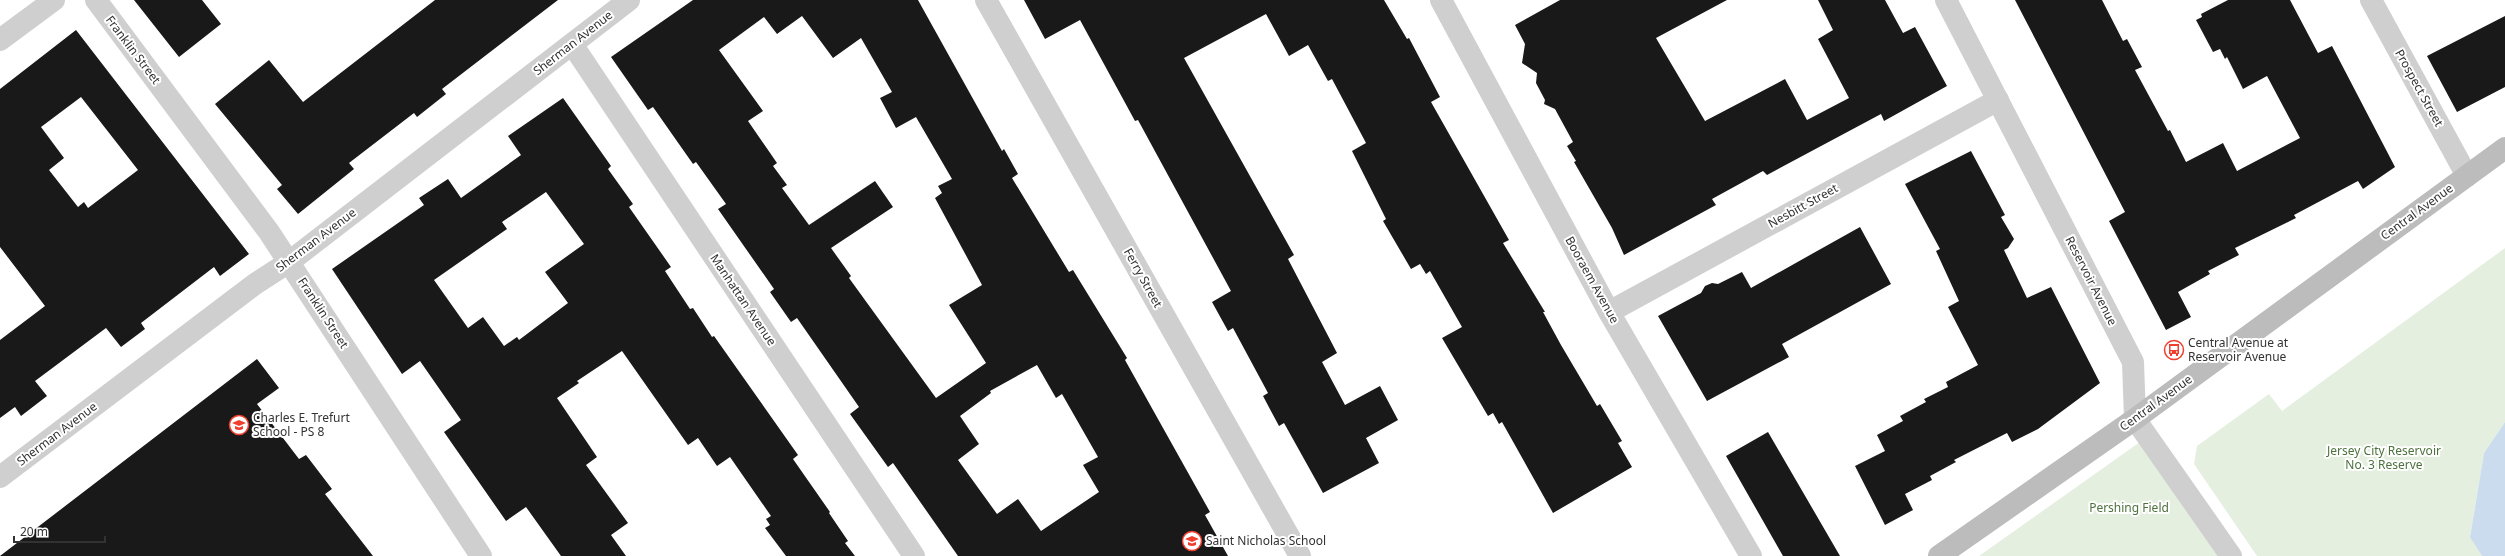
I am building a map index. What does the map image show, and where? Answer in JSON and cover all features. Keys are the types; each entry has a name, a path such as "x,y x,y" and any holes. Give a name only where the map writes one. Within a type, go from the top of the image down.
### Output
{"main road":[{"name":"Central Avenue","path":"1939,556 2135,419 2505,148"}],"street":[{"path":"0,40 54,0"},
{"name":"Franklin Street","path":"96,0 289,262 481,556"},
{"name":"Sherman Avenue","path":"0,477 256,284 289,262 629,0"},
{"name":"Booraem Avenue","path":"1442,0 1609,312 1751,556"},
{"name":"Reservoir Avenue","path":"1946,0 2133,362 2135,419"},
{"name":"Prospect Street","path":"2371,0 2467,176"},
{"name":"Ferry Street","path":"989,1 1300,556"},
{"name":"Manhattan Avenue","path":"572,44 914,556"},
{"name":"Nesbitt Street","path":"1609,312 1998,100"},
{"path":"2135,419 2231,556"}],"green space":[{"name":"Jersey City Reservoir No. 3 Reserve","path":"2505,248 2505,422 2484,453 2470,536 2482,556 2257,556 2194,464 2197,446 2269,394 2282,411"},
{"name":"Pershing Field","path":"2140,442 2220,556 1979,556"}],"water":[{"path":"2505,422 2505,556 2482,556 2470,537 2484,453"}],"building":[{"path":"134,0 202,0 221,24 179,57"},
{"path":"435,0 558,0 442,89 446,94 417,117 414,113 349,163 354,169 298,214 277,189 282,185 215,104 269,60 303,102"},
{"path":"693,0 918,0 1002,151 1004,149 1018,174 1012,178 1069,272 1073,270 1127,358 1125,360 1210,512 1205,515 1228,556 958,556 893,463 888,467 850,414 859,407 797,318 791,322 770,292 774,289 718,209 726,204 696,162 693,164 653,107 648,110 611,57","holes":["802,16 833,58 861,38 892,92 880,98 896,128 916,117 952,179 938,186 942,193 935,198 982,285 949,305 986,363 936,398 849,278 851,276 831,248 893,207 875,181 809,225 782,188 787,185 773,166 777,163 748,121 763,111 719,50 764,17 777,34","1037,365 1056,398 1062,394 1098,457 1083,465 1099,492 1041,531 1018,499 997,514 958,460 979,444 960,416 991,393 990,391"]},
{"path":"1024,0 1384,0 1407,39 1409,38 1440,97 1431,102 1509,240 1503,243 1545,312 1543,312 1597,406 1600,404 1622,441 1618,443 1632,467 1553,513 1502,422 1499,424 1493,413 1488,416 1442,338 1462,327 1430,271 1426,274 1420,264 1411,269 1383,221 1386,219 1352,151 1366,143 1332,79 1328,81 1308,45 1289,56 1266,14 1184,58 1294,255 1288,259 1337,353 1322,362 1345,405 1380,386 1398,420 1366,438 1379,463 1323,493 1284,423 1279,426 1263,396 1268,393 1233,328 1228,331 1212,302 1231,291 1138,120 1135,121 1080,20 1045,39"},
{"path":"1560,0 1727,0 1656,38 1705,121 1785,79 1807,120 1849,98 1818,39 1833,30 1818,0 1885,0 1903,33 1915,27 1947,86 1884,121 1881,114 1767,175 1763,171 1712,199 1716,205 1624,255 1612,228 1574,162 1576,161 1567,146 1573,142 1555,109 1544,104 1545,100 1536,83 1537,73 1522,63 1525,44 1515,25"},
{"path":"2015,0 2102,0 2123,41 2127,39 2142,67 2135,70 2168,131 2170,130 2186,162 2223,143 2237,171 2300,138 2267,76 2243,89 2227,57 2225,59 2220,49 2213,52 2196,20 2202,17 2201,14 2228,0 2290,0 2318,53 2332,46 2395,167 2363,189 2358,181 2294,215 2296,218 2235,248 2239,255 2208,271 2210,274 2178,292 2191,317 2166,330 2109,221 2125,212"},
{"path":"2505,16 2505,87 2457,112 2427,56"},
{"path":"76,30 249,254 220,276 214,267 141,323 145,329 121,347 106,328 35,381 47,396 21,416 15,407 0,418 0,340 45,306 0,247 0,89","holes":["81,97 138,170 88,208 84,202 78,207 49,170 64,158 41,127"]},
{"path":"563,98 611,166 608,169 633,204 629,207 671,267 665,271 690,309 693,308 712,337 714,336 798,455 793,459 830,512 829,513 848,541 845,543 855,556 786,556 765,528 770,525 766,519 771,516 730,457 717,466 698,438 688,445 622,351 577,381 579,383 557,398 597,457 586,465 628,523 611,535 626,556 561,556 526,507 506,521 444,432 461,420 420,361 402,374 332,269 424,205 419,198 448,179 461,198 521,155 508,136","holes":["546,192 584,244 545,272 568,303 519,340 517,337 504,346 483,317 468,328 434,280 507,229 502,222"]},
{"path":"1971,151 2005,215 2001,217 2014,239 2008,248 2004,250 2027,298 2051,287 2100,383 2038,429 2012,442 2007,433 1954,460 1956,462 1930,476 1932,480 1905,494 1913,510 1885,525 1855,466 1885,451 1877,435 1903,421 1900,416 1926,402 1924,399 1948,387 1946,382 1978,365 1948,307 1959,301 1936,251 1940,249 1905,184"},
{"path":"1860,227 1891,284 1782,344 1789,357 1707,401 1658,316 1701,293 1705,286 1712,283 1718,284 1742,272 1751,288"},
{"name":"Charles E. Trefurt School - PS 8","path":"257,359 279,388 257,404 299,459 306,455 332,489 325,494 373,556 0,556"},
{"path":"1768,432 1840,556 1783,556 1726,456"}],"place":[{"name":"Central Avenue at Reservoir Avenue","path":"2174,350"},
{"name":"Charles E. Trefurt School - PS 8","path":"239,425"},
{"name":"Saint Nicholas School","path":"1192,541"}]}
